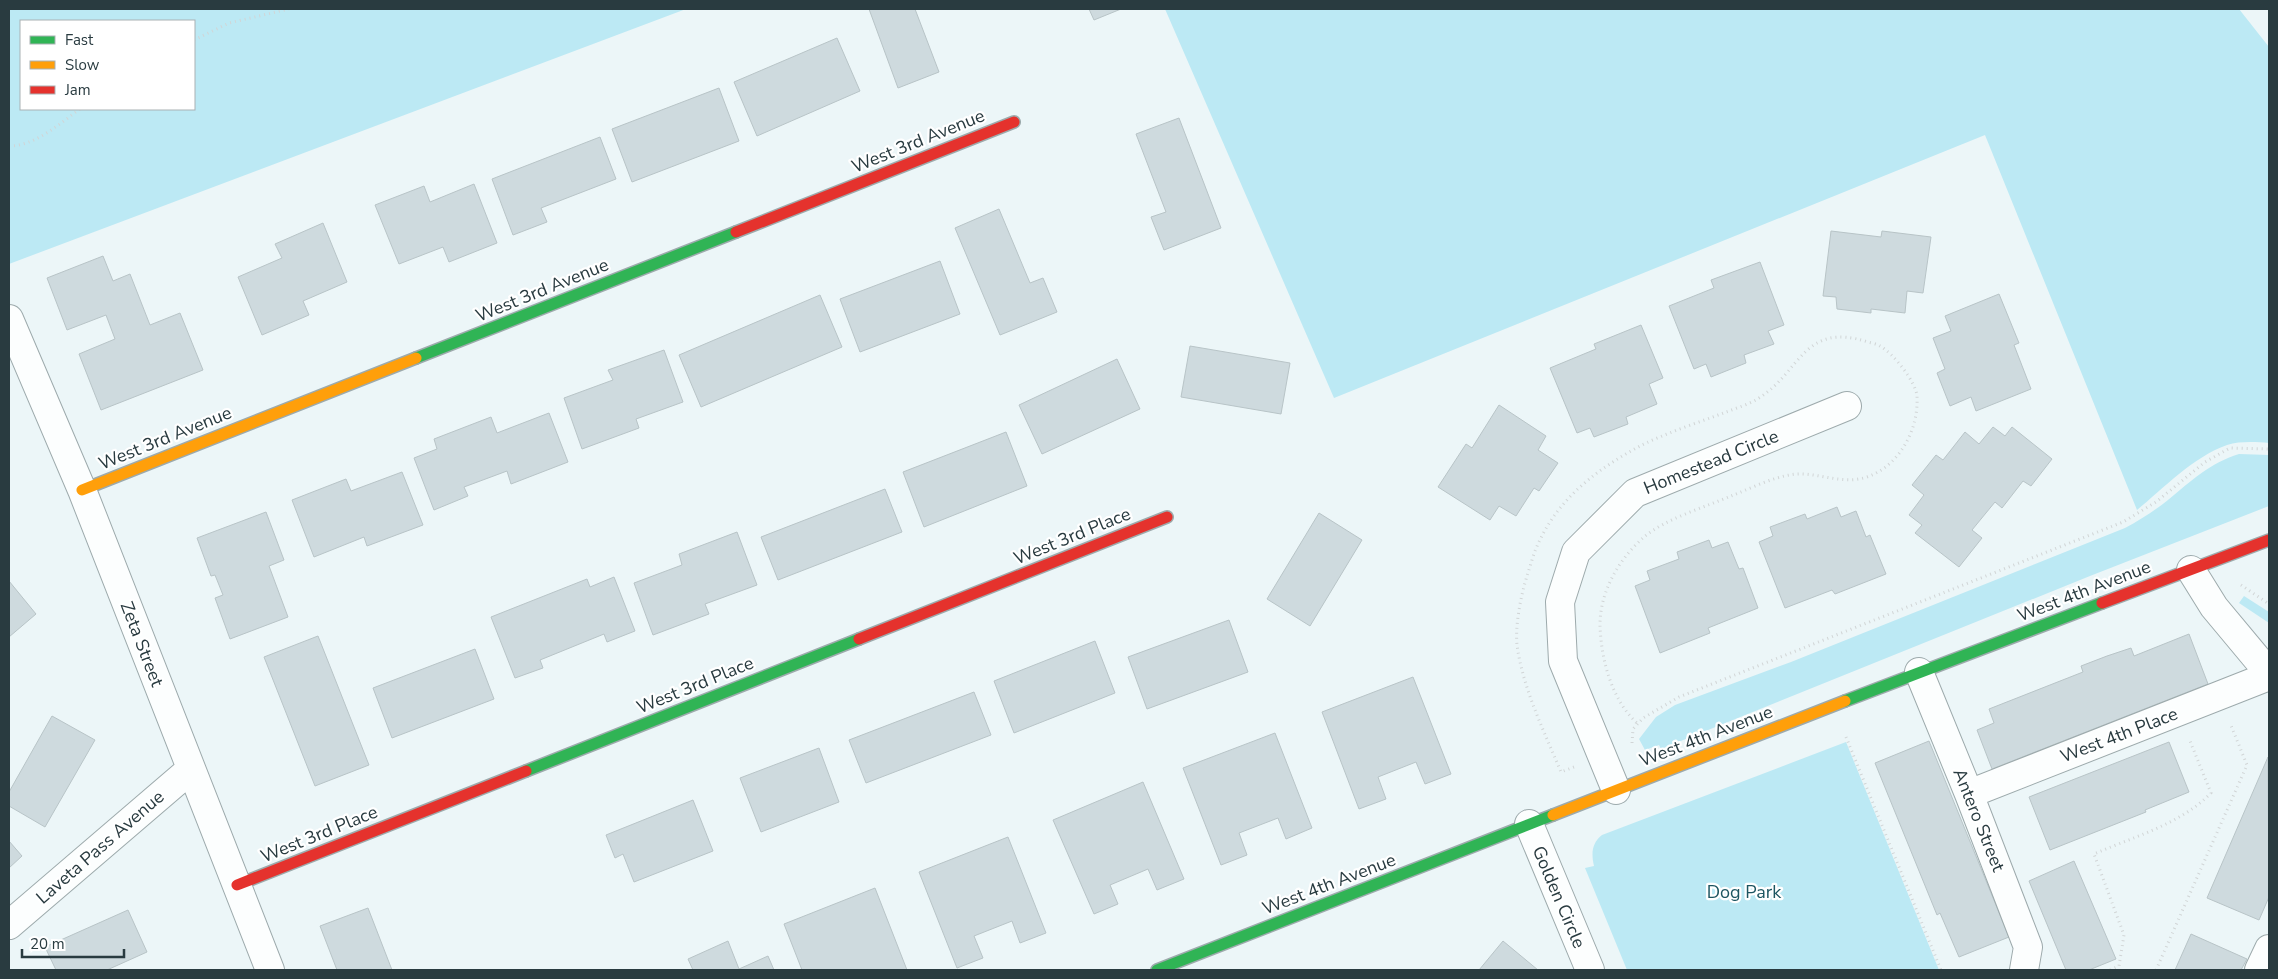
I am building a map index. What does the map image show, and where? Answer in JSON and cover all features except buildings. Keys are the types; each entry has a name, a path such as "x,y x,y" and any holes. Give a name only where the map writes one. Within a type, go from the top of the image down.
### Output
{"street":[{"name":"West 3rd Avenue","path":"82,490 1014,122"},
{"name":"Zeta Street","path":"9,319 82,490 270,970"},
{"name":"Homestead Circle","path":"1616,790 1563,661 1560,602 1576,552 1634,493 1847,406"},
{"name":"West 3rd Place","path":"237,886 1167,517"},
{"name":"West 4th Avenue","path":"1157,970 1919,672 2269,540"},
{"path":"2191,570 2214,607 2269,674"},
{"name":"Antero Street","path":"1919,672 1969,794 2028,947 2024,970"},
{"name":"West 4th Place","path":"1969,794 2219,696 2269,674"},
{"name":"Laveta Pass Avenue","path":"9,925 191,769"},
{"name":"Golden Circle","path":"1529,824 1590,970"},
{"path":"2260,970 2269,949"}],"path":[{"path":"195,40 230,23 289,9"},
{"path":"9,146 23,146 79,110"},
{"path":"1638,724 1627,714 1616,693 1601,648 1600,620 1606,591 1619,564 1646,535 1681,516 1778,477 1799,474 1847,480 1865,477 1888,466 1904,448 1914,421 1917,393 1903,368 1880,346 1852,337 1820,341 1799,356 1774,388 1756,400 1642,445 1593,474 1559,508 1540,540 1522,592 1517,642 1525,682 1561,772 1603,758 1632,745 1633,730 1638,724 1643,718 1680,697 2123,522 2156,502 2205,462 2230,448 2269,449"},
{"path":"2240,584 2269,604"},
{"path":"2156,970 2247,765 2219,696"},
{"path":"2110,970 2118,966 2124,935 2094,854 2159,827 2200,804 2211,793 2179,712"},
{"path":"1846,737 1941,970"}],"green space":[{"path":"9,9 686,9 9,264"},
{"path":"1165,9 2239,9 2269,47 2269,443 2237,443 2214,450 2179,474 2137,510 1985,135 1334,398"},
{"path":"2239,454 2269,455 2269,506 1661,749 1659,745 1645,750 1639,739 1656,717 1675,705 1791,662 2125,528 2142,519 2193,479 2219,462"},
{"path":"2244,596 2269,612 2269,623 2239,603"},
{"name":"Dog Park","path":"1846,742 1939,970 1627,970 1585,868 1594,866 1593,849 1596,841 1602,835"}],"traffic: fast":[{"path":"416,358 736,232"},
{"path":"1845,701 2102,603"},
{"path":"526,771 859,639"},
{"path":"1157,970 1553,815"}],"traffic: slow":[{"path":"82,490 416,358"},
{"path":"1553,815 1845,701"}],"traffic: jam":[{"path":"736,232 1014,122"},
{"path":"859,639 1167,517"},
{"path":"2102,603 2269,540"},
{"path":"237,885 526,771"}]}
